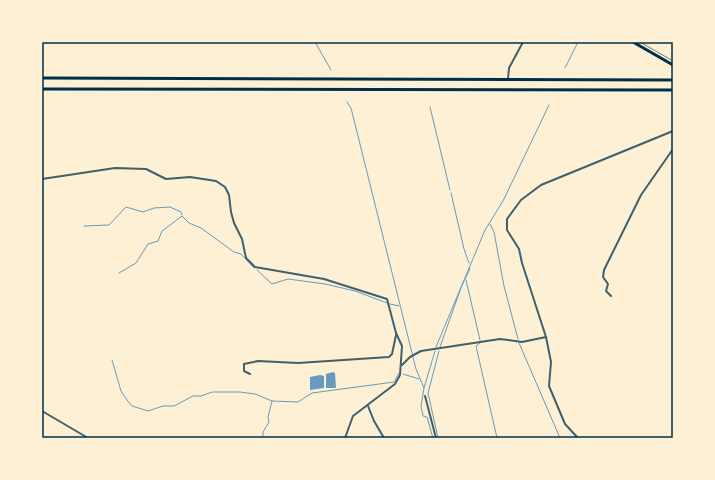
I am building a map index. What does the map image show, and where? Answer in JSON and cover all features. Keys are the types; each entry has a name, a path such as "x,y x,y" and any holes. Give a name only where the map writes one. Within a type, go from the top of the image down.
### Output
{"main road":[{"path":"633,42 673,65"},
{"path":"42,78 673,80"},
{"path":"42,88 673,90"}],"street":[{"path":"508,79 509,68 523,42"},
{"path":"578,438 564,424 549,386 550,362 546,337 519,249 507,230 507,219 521,200 541,185 673,131"},
{"path":"611,296 606,291 608,284 603,277 604,270 641,195 673,149"},
{"path":"42,179 115,168 146,170 166,179 190,177 219,182 229,195 231,212 234,223 242,239 246,258 255,267 324,279 388,300 396,333 402,346 402,365 400,375 395,384 354,416 345,438"},
{"path":"250,374 244,371 244,364 258,361 298,363 389,357 392,354 396,333"},
{"path":"402,365 410,357 421,351 500,339 522,342 546,337"},
{"path":"425,396 436,438"},
{"path":"368,406 374,421 384,438"},
{"path":"42,412 88,438"}],"water":[{"path":"333,372 335,373 336,388 326,388 326,374"},
{"path":"320,375 324,376 324,388 310,390 310,377"}],"waterway":[{"path":"315,42 331,70"},
{"path":"565,68 578,42"},
{"path":"347,102 351,108 416,369 424,388 421,406 423,416 427,417 433,438"},
{"path":"436,347 485,230 503,201 549,105"},
{"path":"430,107 450,190"},
{"path":"451,193 464,249 469,263"},
{"path":"84,226 109,225 126,207 143,212 154,208 170,207 181,212 182,215"},
{"path":"119,273 136,263 148,244 158,241 162,231 182,216 189,223 201,228 234,252 241,254 254,268"},
{"path":"490,224 494,232 504,286 518,339"},
{"path":"440,347 462,285 470,269 469,268"},
{"path":"257,270 272,284 288,279 325,284 355,291 387,303"},
{"path":"466,280 480,340"},
{"path":"390,304 399,306"},
{"path":"480,343 476,346 497,438"},
{"path":"519,343 560,438"},
{"path":"424,388 435,351"},
{"path":"438,438 428,393 439,351"},
{"path":"112,360 121,391 127,400 132,406 148,411 163,406 174,406 193,396 201,396 212,392 240,392 255,394 272,401 298,402 312,393 394,382 399,373"},
{"path":"403,374 419,379"},
{"path":"263,438 263,432 269,422 268,417 272,401"}],"railway":[{"path":"640,42 673,61"}]}
